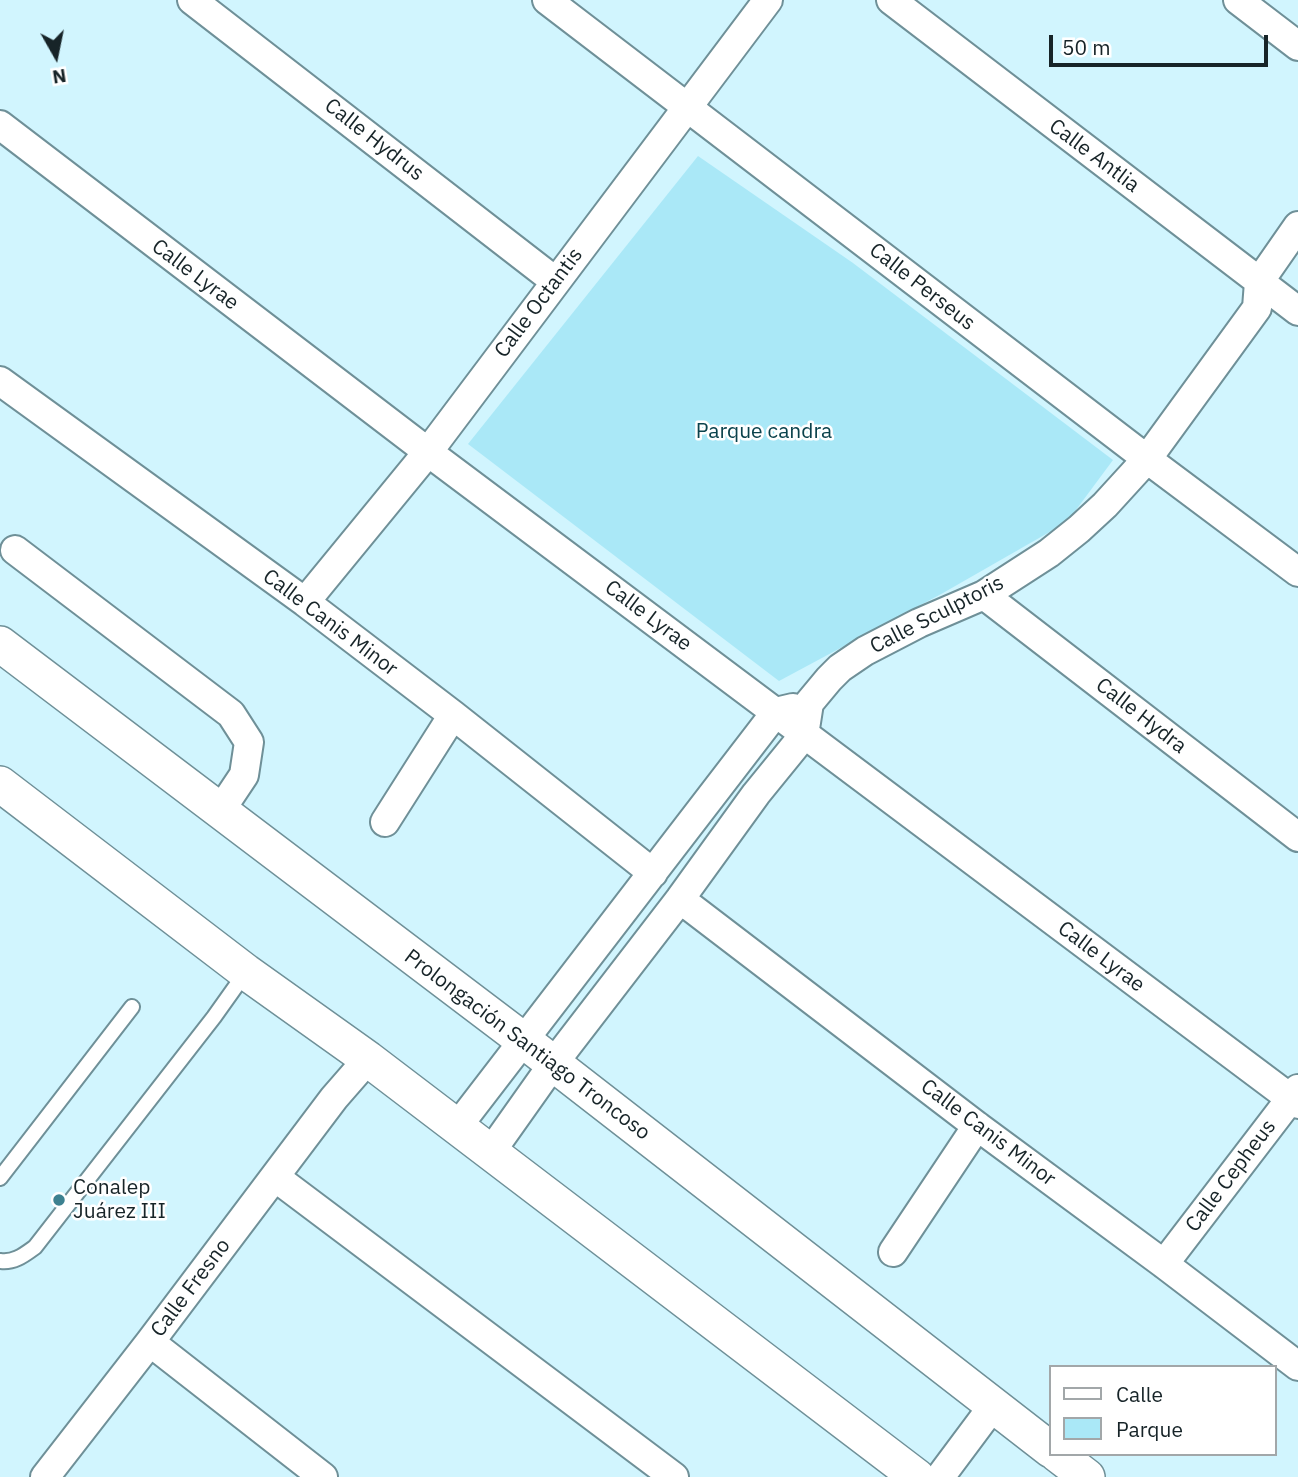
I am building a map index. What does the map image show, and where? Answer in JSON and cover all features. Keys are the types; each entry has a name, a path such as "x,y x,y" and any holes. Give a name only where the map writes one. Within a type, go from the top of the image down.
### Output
{"street":[{"name":"Calle Hydrus","path":"192,0 555,281"},
{"name":"Calle Perseus","path":"547,0 1298,572"},
{"name":"Calle Octantis","path":"305,603 428,452 768,0"},
{"name":"Calle Antlia","path":"891,0 1258,295 1293,298"},
{"path":"1238,0 1298,46"},
{"name":"Calle Lyrae","path":"0,125 804,735 1295,1097"},
{"name":"Calle Sculptoris","path":"809,703 840,668 865,651 919,623 984,595 1049,553 1105,505 1147,459 1258,295 1298,226"},
{"name":"Calle Canis Minor","path":"0,381 305,603 453,715 653,873"},
{"path":"15,550 231,714 249,742 244,775 220,811"},
{"name":"Calle Hydra","path":"984,595 1298,837"},
{"name":"Prolongación Santiago Troncoso","path":"0,644 523,1040 1050,1449"},
{"path":"457,1127 776,712 809,703 804,735 756,794 490,1153"},
{"path":"385,822 453,715"},
{"path":"0,784 246,972 368,1059 917,1477"},
{"name":"Calle Canis Minor","path":"680,899 1298,1366"},
{"name":"Calle Fresno","path":"44,1477 150,1342 334,1098 368,1059"},
{"name":"Calle Cepheus","path":"1164,1264 1295,1097"},
{"path":"893,1252 977,1126"},
{"path":"275,1177 674,1477"},
{"path":"150,1342 323,1477"},
{"path":"940,1477 993,1406"},
{"path":"1060,1456 1087,1477"}],"lane":[{"path":"0,1261 21,1258 34,1247 246,972"},
{"path":"0,1178 132,1007"}],"green space":[{"name":"Parque candra","path":"698,156 853,263 1113,460 1067,522 943,593 779,681 468,444"}],"place":[{"name":"Conalep Juárez III","path":"59,1200"}]}
